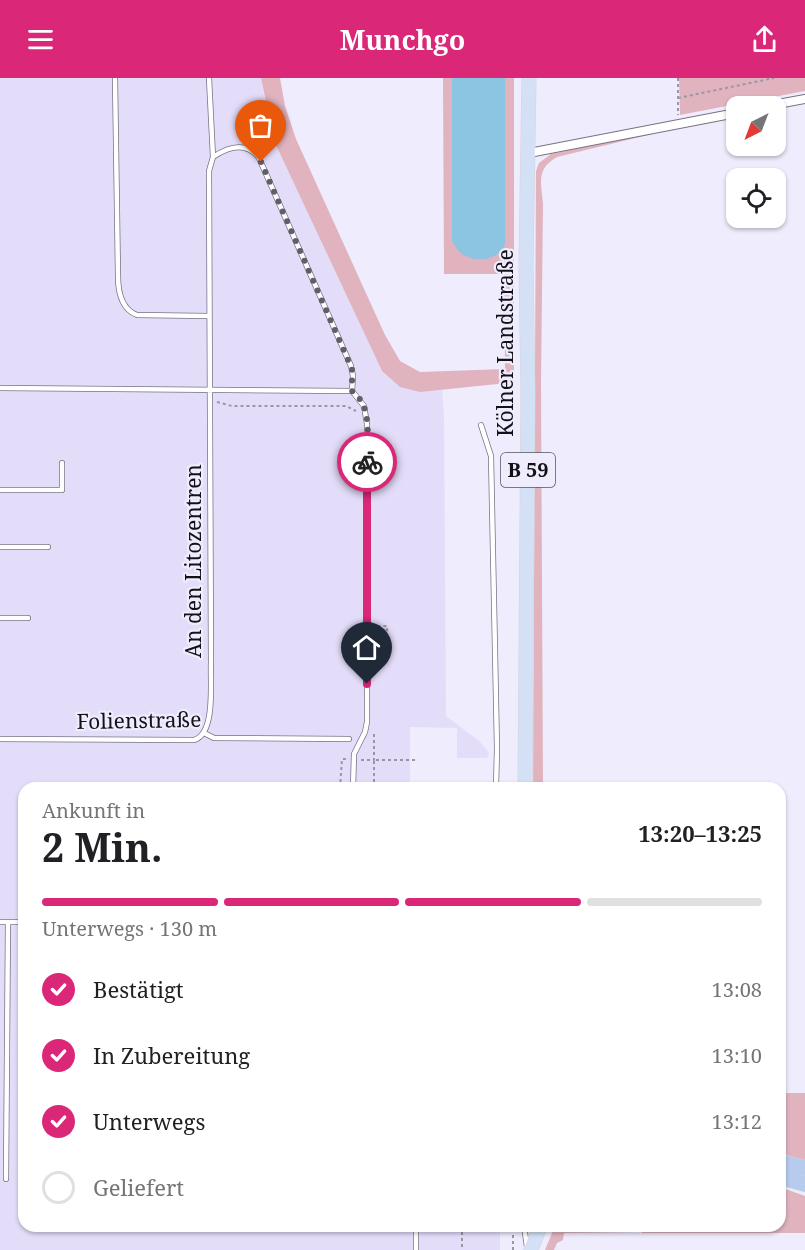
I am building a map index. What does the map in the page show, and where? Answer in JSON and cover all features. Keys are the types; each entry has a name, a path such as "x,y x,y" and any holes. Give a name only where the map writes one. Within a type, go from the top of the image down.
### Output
{"highway":[{"path":"786,1163 805,1168"},
{"path":"786,1179 805,1184"}],"main road":[{"name":"Kölner Landstraße","path":"525,782 528,413 526,264 529,78"},
{"path":"530,1250 538,1232"}],"street":[{"path":"786,102 805,99"},
{"path":"529,153 726,115"}],"lane":[{"path":"115,78 118,276 122,301 128,310 137,315 209,316"},
{"name":"An den Litozentren","path":"204,733 209,719 210,700 209,171 213,158 209,78"},
{"path":"213,158 223,151 242,147 253,151 261,162 351,366 352,391"},
{"path":"0,388 352,391 361,400 367,418 366,728 355,751 353,782"},
{"path":"481,424 491,456 496,782"},
{"path":"0,490 62,490 62,464"},
{"path":"0,547 48,547"},
{"path":"0,618 28,618"},
{"name":"Folienstraße","path":"0,739 194,740 200,738 204,733 214,738 350,739"},
{"path":"0,922 18,922"},
{"path":"6,1179 8,922"},
{"path":"416,1232 416,1250"},
{"path":"526,1232 530,1250"}],"path":[{"path":"678,78 678,124"},
{"path":"678,98 774,78"},
{"path":"210,401 232,406 346,406 353,408 358,415"},
{"path":"367,626 387,626 387,646 383,649 383,665 374,677"},
{"path":"374,728 374,782"},
{"path":"340,782 342,759 417,760"},
{"path":"462,1232 462,1250"},
{"path":"513,1232 513,1250"}],"shaded area":[{"path":"0,78 261,78 275,143 382,371 442,388 446,716 479,741 489,753 487,758 457,758 457,728 410,727 410,782 18,782 18,1232 500,1232 500,1250 0,1250"},
{"path":"261,78 280,78 285,106 296,139 385,335 400,361 420,372 505,369 504,274 444,274 443,78 514,78 514,377 507,383 420,392 400,387 382,371 275,143"},
{"path":"679,78 805,78 805,91 779,96 726,96 726,106 680,115"},
{"path":"681,127 557,157 546,166 541,177 543,204 541,383 543,782 533,782 536,171 539,163 551,154"},
{"path":"786,1093 805,1093 805,1163 786,1155"},
{"path":"786,1189 805,1196 805,1233 642,1233 786,1232"},
{"path":"552,1232 636,1232 564,1233 563,1240 557,1243 554,1250 545,1250"}],"water":[{"path":"452,78 505,78 505,244 499,253 483,259 464,255 452,241"}],"way so far":[{"path":"261,162 352,369 352,391 361,400 366,415 367,462"}],"route":[{"path":"367,462 367,684"}]}
